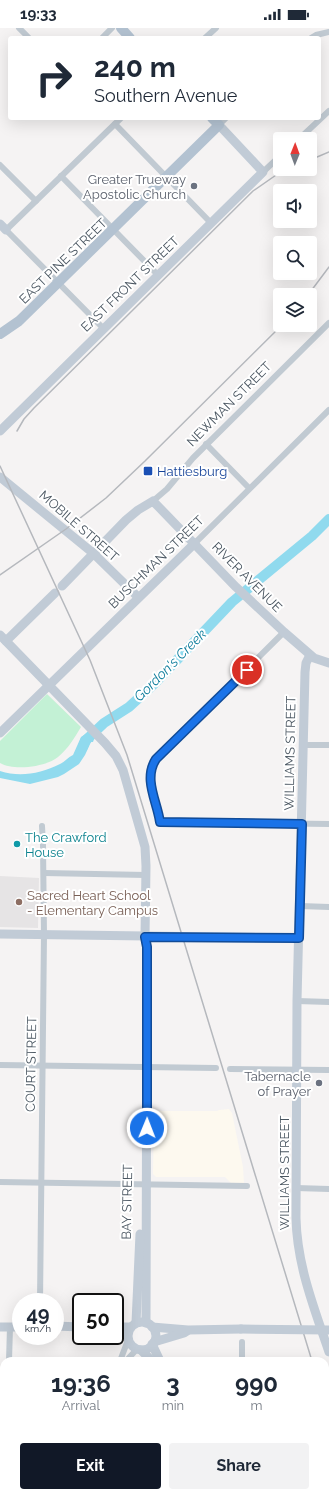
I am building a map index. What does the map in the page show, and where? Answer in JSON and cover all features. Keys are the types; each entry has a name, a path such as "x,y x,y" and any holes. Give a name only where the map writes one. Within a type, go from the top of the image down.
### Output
{"main road":[{"path":"121,28 128,36"},
{"name":"EAST PINE STREET","path":"0,334 19,321 114,229 219,120"}],"street":[{"path":"19,28 27,36"},
{"path":"104,36 112,28"},
{"path":"207,36 216,28"},
{"path":"315,36 329,32"},
{"path":"321,118 329,111"},
{"path":"103,328 3,227 36,200 119,120"},
{"path":"219,120 263,172"},
{"path":"306,132 319,120"},
{"path":"115,124 211,223"},
{"name":"EAST FRONT STREET","path":"0,431 103,328 273,163"},
{"path":"0,165 36,200"},
{"path":"61,176 158,275"},
{"name":"NEWMAN STREET","path":"62,586 133,514 153,501 167,489 206,444 329,323"},
{"name":"BUSCHMAN STREET","path":"0,733 329,410"},
{"path":"206,444 249,488"},
{"name":"MOBILE STREET","path":"0,477 93,553 138,597"},
{"name":"RIVER AVENUE","path":"153,501 236,587 284,632 310,655 329,663"},
{"path":"3,638 55,593"},
{"path":"284,632 153,763 150,771 150,779 160,822 329,824"},
{"name":"BAY STREET","path":"3,638 99,736 116,756 125,776 144,842 146,875 145,937 141,947 145,1067 144,1184 149,1325"},
{"name":"WILLIAMS STREET","path":"310,655 306,663 305,672 303,744 298,1001 296,1229 300,1259 306,1284 329,1352"},
{"path":"303,744 329,745"},
{"name":"COURT STREET","path":"40,1293 44,935 42,826"},
{"path":"44,873 146,875"},
{"path":"300,906 329,907"},
{"path":"0,934 299,938"},
{"path":"298,1001 329,1002"},
{"path":"0,1065 216,1068"},
{"path":"230,1069 329,1070"},
{"path":"0,1182 247,1186"},
{"name":"BAY STREET","path":"131,1331 139,1274 144,1184"},
{"path":"296,1188 329,1189"},
{"path":"149,1325 155,1333 153,1343 158,1357"},
{"path":"124,1330 131,1331 149,1325 188,1330 329,1330"},
{"path":"0,1327 10,1328 9,1357"},
{"path":"130,1357 139,1349 148,1348 153,1343 184,1333 188,1330"},
{"path":"131,1331 132,1346 139,1349 148,1357"},
{"path":"121,1357 131,1331"},
{"path":"242,1342 242,1357"}],"shaded area":[{"name":"Sacred Heart School - Elementary Campus","path":"0,876 39,878 38,928 0,927"},
{"path":"229,1109 232,1113 243,1167 244,1184 232,1184 225,1177 156,1177 153,1174 154,1111 217,1111"}],"green space":[{"path":"47,694 81,727 74,739 62,754 46,763 30,767 13,767 0,763 0,741"}],"water":[{"path":"87,733 94,739 93,742 91,742 79,764 64,774 30,784 0,778 0,771 16,774 31,774 46,770 62,763 73,755 81,737"}],"waterway":[{"name":"Gordon's Creek","path":"83,747 85,741 104,723 129,707 154,684 232,602 312,536 329,519"}],"railway":[{"path":"317,157 329,152"},
{"path":"17,431 24,419 34,408 253,191 275,176"},
{"path":"313,288 329,267"},
{"path":"0,575 66,529 106,498 275,332"},
{"path":"0,466 90,660 127,755 311,1357"}],"place":[{"name":"Greater Trueway Apostolic Church","path":"194,186"},
{"name":"Hattiesburg","path":"148,471"},
{"name":"The Crawford House","path":"17,844"},
{"name":"Sacred Heart School - Elementary Campus","path":"19,902"},
{"name":"Tabernacle of Prayer","path":"319,1083"}],"route":[{"path":"147,1128 147,947 145,937 299,938 302,824 160,822 150,783 150,771 156,759 247,670"}]}
